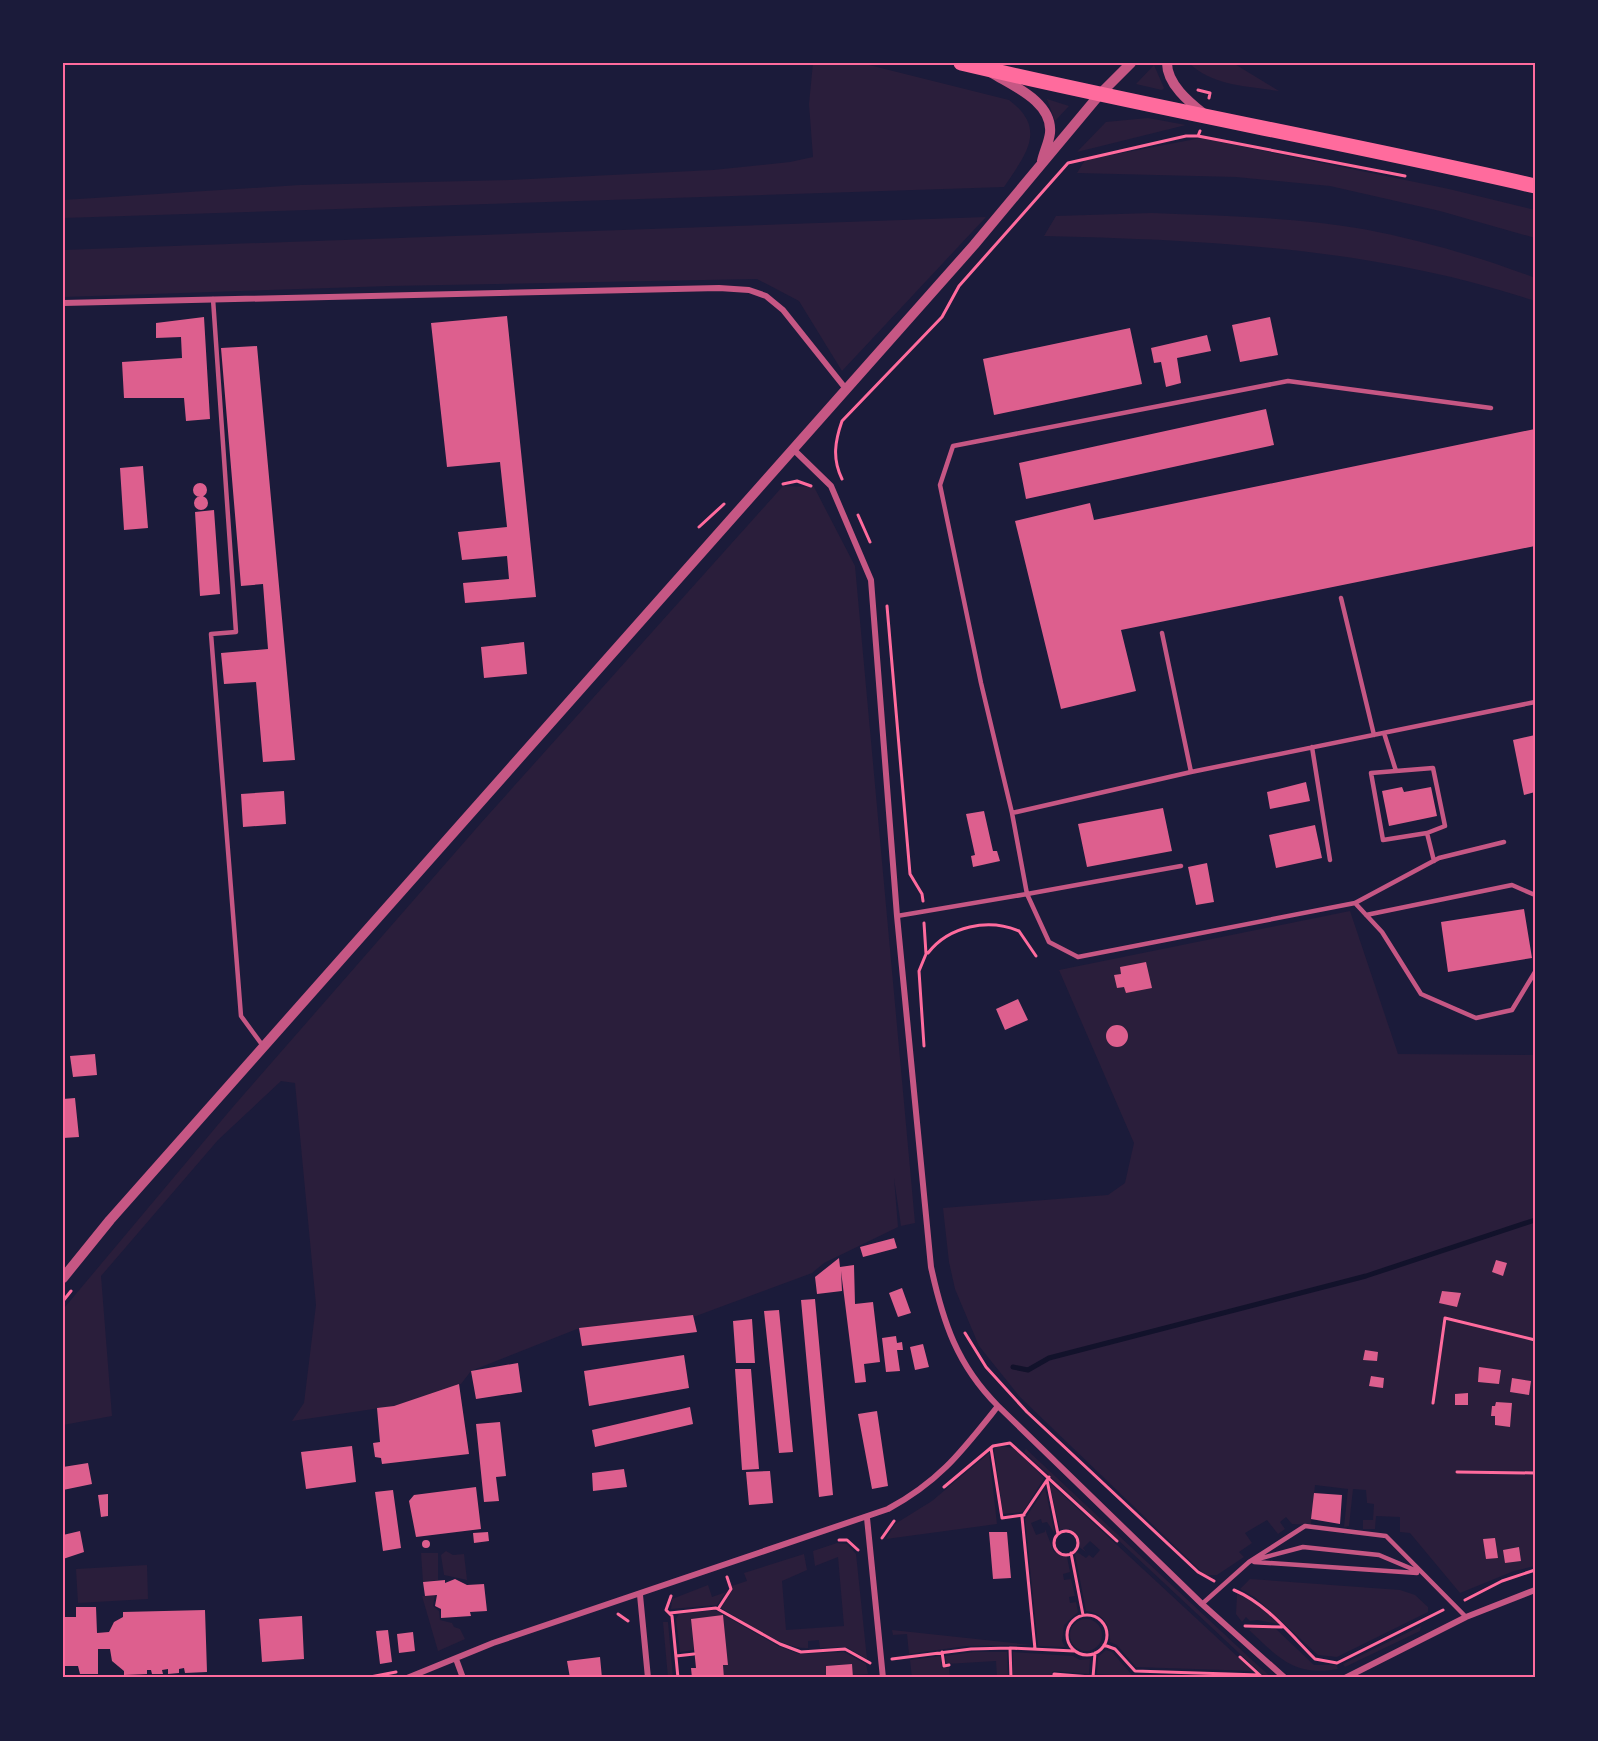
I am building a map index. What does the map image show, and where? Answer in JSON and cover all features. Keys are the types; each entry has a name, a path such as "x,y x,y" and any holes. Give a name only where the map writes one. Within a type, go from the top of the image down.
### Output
{"main road":[{"path":"961,63 1535,186"}],"street":[{"path":"63,1278 110,1220 846,389 1100,94 1131,63"},
{"path":"1167,63 1167,72 1185,98 1204,114"},
{"path":"984,68 1033,97 1046,114 1050,131 1040,166"},
{"path":"63,303 750,290 766,296 783,310 846,389"},
{"path":"793,449 831,486 871,580 897,916 931,1267 939,1303 957,1352 979,1387 1202,1604 1285,1678"},
{"path":"407,1678 525,1632 867,1518 906,1499 947,1469 999,1406"},
{"path":"867,1518 883,1678"},
{"path":"1345,1678 1466,1617 1535,1590"},
{"path":"640,1595 648,1678"},
{"path":"456,1659 464,1678"}],"lane":[{"path":"213,299 236,632 211,634 241,1016 264,1048"},
{"path":"1491,408 1287,381 953,446 940,485 981,683 1012,813 1027,894 1050,942 1078,957 1355,903 1434,861 1504,842"},
{"path":"1341,598 1374,735"},
{"path":"1162,633 1191,772"},
{"path":"1012,813 1191,772 1535,702"},
{"path":"1384,733 1396,771"},
{"path":"1312,747 1330,860"},
{"path":"1433,768 1445,826 1427,833 1383,840 1371,773 1433,768"},
{"path":"1427,833 1434,861"},
{"path":"897,916 1181,866"},
{"path":"1366,915 1512,885 1535,895"},
{"path":"1355,903 1382,932 1421,994 1476,1018 1512,1010 1535,972"},
{"path":"1202,1604 1249,1562 1305,1526 1386,1536 1466,1617"},
{"path":"1249,1562 1303,1547 1379,1555 1421,1573"},
{"path":"1249,1562 1421,1573"}],"path":[{"path":"1196,90 1210,93 1198,136"},
{"path":"845,484 837,467 835,442 843,421 942,317 959,286 1068,163 1186,136 1198,136 1405,176"},
{"path":"854,505 872,547"},
{"path":"887,603 910,874 922,894 926,954"},
{"path":"924,1049 918,971 926,954 947,935 993,923 1020,931 1035,956"},
{"path":"1433,1403 1445,1318 1535,1340"},
{"path":"962,1325 986,1367 1038,1423 1198,1572 1250,1597 1315,1659 1337,1662 1502,1581 1535,1570"},
{"path":"939,1491 999,1443 1014,1445 1125,1549"},
{"path":"991,1448 1002,1518 1024,1515"},
{"path":"1457,1472 1535,1473"},
{"path":"1035,1649 1024,1515 1048,1478"},
{"path":"1048,1478 1058,1534 1054,1542 1056,1549 1062,1554 1071,1553 1077,1546 1075,1535 1068,1531 1058,1534"},
{"path":"881,1547 882,1537 894,1521"},
{"path":"830,1541 848,1540 856,1546 859,1556"},
{"path":"1071,1553 1083,1615"},
{"path":"716,1578 727,1575 731,1588 718,1609"},
{"path":"676,1593 667,1602 666,1610 669,1613 678,1678"},
{"path":"669,1613 718,1609 780,1644 801,1652 845,1649 870,1663"},
{"path":"892,1659 942,1652 1010,1648 1095,1653 1104,1644 1107,1636 1103,1624 1094,1616 1083,1615 1075,1618 1067,1629 1068,1642 1075,1651"},
{"path":"1262,1677 1228,1645 1246,1624 1282,1628"},
{"path":"1104,1644 1115,1649 1135,1671 1262,1677"},
{"path":"891,1648 893,1668"},
{"path":"1010,1648 1011,1678"},
{"path":"869,1651 871,1670"},
{"path":"942,1652 944,1666 949,1665"},
{"path":"1093,1677 1095,1653"},
{"path":"676,1656 694,1654"},
{"path":"1054,1678 1054,1674 1103,1678"}],"shaded area":[{"path":"813,63 861,63 1009,100 1021,111 1028,122 1030,133 1025,154 1004,187 63,218 63,200 300,185 510,180 713,170 790,162 813,157 809,104"},
{"path":"1189,63 1233,63 1279,91 1219,81 1198,71"},
{"path":"1154,65 1164,88 1162,90 1136,84"},
{"path":"1047,99 1069,106 1055,121"},
{"path":"1148,118 1186,125 1077,152 1106,122"},
{"path":"1201,138 1449,189 1535,210 1535,238 1440,211 1330,186 1236,177 1077,173 1085,160"},
{"path":"1152,213 1311,222 1407,238 1472,256 1535,278 1535,301 1475,283 1354,258 1231,244 1044,236 1056,216"},
{"path":"986,217 842,371 799,301 757,279 390,286 63,297 63,250"},
{"path":"783,486 814,487 855,566 915,1223 901,1226 894,1178 898,1227 824,1263 812,1273 696,1316 577,1329 471,1371 461,1384 394,1406 292,1421 304,1403 316,1305 295,1083 281,1081 218,1140 101,1276 112,1416 63,1425 65,1307 232,1108 481,823"},
{"path":"1350,911 1398,1054 1535,1055 1535,1566 1514,1571 1460,1593 1410,1533 1400,1532 1400,1517 1376,1516 1375,1529 1363,1529 1363,1520 1373,1520 1374,1504 1367,1503 1366,1490 1353,1489 1349,1526 1344,1527 1348,1489 1315,1485 1311,1525 1292,1524 1286,1517 1280,1522 1285,1529 1278,1534 1267,1520 1245,1533 1252,1543 1239,1552 1244,1557 1217,1575 1205,1575 1020,1397 979,1346 955,1289 949,1262 943,1208 1108,1195 1125,1183 1134,1143 1059,970"},
{"path":"999,1446 1014,1448 1044,1478 1023,1512 1003,1514 994,1449"},
{"path":"1026,1449 1272,1678 1266,1678 1239,1653 1024,1452"},
{"path":"989,1453 997,1524 886,1539 895,1524 932,1501"},
{"path":"1049,1482 1253,1671 1136,1667 1117,1645 1110,1642 1109,1630 1105,1621 1097,1614 1086,1611 1075,1554 1077,1552 1086,1558 1089,1555 1093,1558 1100,1550 1090,1541 1083,1548 1086,1552 1079,1547 1079,1539 1075,1532 1068,1529 1060,1530"},
{"path":"1045,1488 1055,1534 1047,1522 1042,1523 1041,1519 1031,1523 1036,1535 1045,1532 1045,1529 1054,1552 1067,1557 1070,1572 1063,1574 1064,1580 1071,1579 1075,1596 1069,1597 1070,1603 1076,1602 1078,1612 1064,1625 1062,1641 1065,1647 1038,1646 1025,1519"},
{"path":"837,1543 847,1544 856,1554 867,1659 846,1647 820,1648 819,1640 808,1641 808,1648 787,1644 763,1633 721,1608 733,1589 732,1586 747,1581 744,1573 804,1554 807,1570 782,1581 786,1630 844,1626 838,1557 815,1566 813,1551"},
{"path":"446,1551 453,1555 464,1554 467,1580 444,1575 441,1555"},
{"path":"421,1553 438,1553 438,1580 423,1582"},
{"path":"147,1565 148,1599 78,1603 76,1569"},
{"path":"1250,1579 1400,1590 1415,1595 1428,1607 1428,1612 1337,1657 1318,1655 1256,1598 1240,1589"},
{"path":"708,1585 712,1597 726,1592 717,1605 671,1609 672,1599"},
{"path":"1237,1594 1250,1599 1279,1624 1250,1621 1246,1617 1242,1622 1236,1614"},
{"path":"435,1595 433,1606 439,1611 440,1620 452,1623 454,1627 460,1629 465,1639 438,1651 422,1596"},
{"path":"715,1610 778,1646 799,1654 844,1652 866,1664 868,1674 852,1675 851,1664 826,1666 826,1677 821,1678 724,1678 723,1665 728,1665 723,1616 691,1619 694,1650 680,1652 676,1619 679,1614"},
{"path":"1086,1619 1097,1624 1102,1635 1097,1646 1086,1651 1075,1646 1070,1635 1075,1624"},
{"path":"663,1622 668,1622 673,1678 668,1678"},
{"path":"1254,1626 1276,1629 1314,1665 1336,1665 1338,1669 1310,1670 1288,1663 1249,1630"},
{"path":"1421,1626 1420,1631 1345,1667 1343,1664"},
{"path":"892,1630 1031,1645 966,1646 909,1654 907,1634 893,1635"},
{"path":"1106,1650 1112,1652 1132,1675 1204,1678 1111,1678 1111,1675 1097,1674 1098,1657"},
{"path":"973,1652 1007,1652 1008,1678 997,1678 996,1661 946,1664 945,1656"},
{"path":"1013,1652 1073,1656 1080,1660 1090,1659 1089,1674 1053,1671 1051,1678 1013,1678"},
{"path":"941,1656 942,1668 949,1668 950,1678 912,1678 910,1660"}],"building":[{"path":"507,316 536,597 465,603 463,583 509,579 507,556 462,560 458,532 507,527 500,462 447,467 431,323"},
{"path":"204,317 210,419 186,421 184,398 124,398 122,362 182,358 181,337 156,338 156,323"},
{"path":"1270,317 1278,355 1240,362 1232,325"},
{"path":"1130,328 1142,384 994,415 983,359"},
{"path":"1207,335 1211,351 1177,358 1181,383 1166,387 1161,362 1154,363 1151,348"},
{"path":"257,346 295,760 263,762 256,682 224,684 221,653 268,649 263,584 241,586 221,348"},
{"path":"1266,409 1274,445 1026,499 1019,463"},
{"path":"1535,429 1535,546 1121,630 1136,691 1061,709 1015,521 1090,503 1094,520"},
{"path":"143,466 148,528 124,530 120,468"},
{"path":"200,483 205,485 207,490 205,495 200,497 195,495 193,490 195,485"},
{"path":"201,496 206,498 208,503 206,508 201,510 196,508 194,503 196,498"},
{"path":"214,510 220,594 200,596 195,512"},
{"path":"524,642 527,674 484,678 481,647"},
{"path":"1535,735 1535,792 1524,795 1513,740"},
{"path":"1306,782 1310,801 1270,809 1267,792"},
{"path":"1402,787 1404,792 1431,787 1437,816 1389,826 1382,791"},
{"path":"284,791 286,824 243,827 241,794"},
{"path":"1163,808 1172,851 1087,867 1078,824"},
{"path":"984,811 993,851 997,851 1000,861 973,867 971,856 975,855 966,814"},
{"path":"1315,825 1322,858 1276,868 1269,835"},
{"path":"1207,863 1214,902 1196,905 1188,867"},
{"path":"1524,909 1532,958 1448,972 1441,922"},
{"path":"1146,962 1152,988 1126,993 1124,987 1117,988 1114,975 1121,974 1120,967"},
{"path":"1018,999 1028,1020 1005,1030 996,1009"},
{"path":"1117,1025 1125,1028 1128,1036 1125,1044 1117,1047 1109,1044 1106,1036 1109,1028"},
{"path":"95,1054 97,1075 73,1077 70,1056"},
{"path":"75,1098 79,1137 63,1138 63,1099"},
{"path":"894,1238 897,1248 863,1257 860,1247"},
{"path":"839,1258 840,1267 854,1265 855,1304 873,1302 880,1362 864,1364 866,1382 855,1383 841,1271 842,1291 817,1294 815,1277"},
{"path":"1496,1260 1507,1263 1503,1276 1492,1272"},
{"path":"902,1288 911,1313 898,1317 889,1293"},
{"path":"1442,1291 1461,1293 1457,1307 1439,1303"},
{"path":"815,1299 833,1495 819,1497 801,1300"},
{"path":"779,1310 793,1452 779,1453 764,1311"},
{"path":"693,1315 697,1332 582,1346 579,1328"},
{"path":"752,1319 755,1363 736,1363 733,1321"},
{"path":"896,1336 897,1343 902,1342 903,1350 897,1350 900,1371 886,1372 882,1338"},
{"path":"923,1344 929,1367 915,1370 910,1347"},
{"path":"1365,1350 1378,1352 1377,1361 1363,1360"},
{"path":"684,1355 689,1388 589,1406 584,1371"},
{"path":"518,1363 522,1392 476,1399 471,1371"},
{"path":"1479,1367 1501,1370 1499,1384 1478,1382"},
{"path":"735,1369 751,1369 759,1469 742,1470"},
{"path":"1371,1376 1384,1378 1383,1388 1369,1386"},
{"path":"1512,1378 1531,1381 1529,1395 1510,1392"},
{"path":"459,1384 469,1454 382,1464 381,1458 375,1457 373,1443 380,1442 377,1408 394,1406"},
{"path":"1468,1393 1468,1405 1455,1405 1455,1394"},
{"path":"1496,1402 1512,1403 1510,1427 1495,1425 1495,1416 1491,1416 1492,1406 1495,1406"},
{"path":"690,1407 693,1424 595,1447 592,1430"},
{"path":"877,1411 888,1486 872,1489 858,1414"},
{"path":"500,1422 506,1476 496,1477 499,1501 484,1502 476,1424"},
{"path":"352,1446 356,1482 306,1489 301,1452"},
{"path":"88,1463 92,1484 63,1490 63,1467"},
{"path":"624,1469 627,1487 593,1491 592,1473"},
{"path":"770,1471 773,1503 749,1505 746,1472"},
{"path":"476,1487 481,1529 416,1537 409,1501 414,1495"},
{"path":"393,1490 401,1548 383,1551 375,1492"},
{"path":"1314,1493 1342,1495 1340,1524 1311,1519"},
{"path":"108,1494 108,1516 101,1517 98,1495"},
{"path":"80,1531 84,1552 63,1559 63,1535"},
{"path":"488,1532 489,1541 474,1543 473,1533"},
{"path":"989,1532 1007,1532 1011,1578 993,1579"},
{"path":"1495,1538 1498,1558 1486,1559 1483,1539"},
{"path":"426,1540 430,1544 426,1548 422,1544"},
{"path":"1519,1547 1521,1561 1505,1563 1503,1550"},
{"path":"455,1579 467,1585 484,1584 487,1611 470,1612 471,1616 441,1618 441,1609 435,1606 437,1595 425,1596 423,1582 445,1580 445,1583"},
{"path":"76,1607 96,1607 97,1633 109,1632 114,1622 123,1617 123,1612 205,1610 207,1672 185,1673 184,1668 179,1669 179,1673 168,1674 168,1669 162,1670 163,1674 152,1674 151,1670 147,1670 147,1674 124,1675 124,1671 112,1661 110,1649 98,1649 98,1674 80,1674 78,1666 63,1666 63,1617 76,1617"},
{"path":"723,1615 728,1665 723,1665 724,1678 692,1678 691,1668 696,1668 691,1619"},
{"path":"302,1616 304,1659 262,1662 259,1619"},
{"path":"388,1630 392,1662 380,1664 376,1631"},
{"path":"413,1632 415,1651 399,1653 397,1634"},
{"path":"600,1657 602,1678 570,1678 567,1661"},
{"path":"852,1664 853,1678 826,1678 826,1666"}],"waterway":[{"path":"1013,1367 1028,1370 1049,1358 1366,1276 1535,1220"}]}
